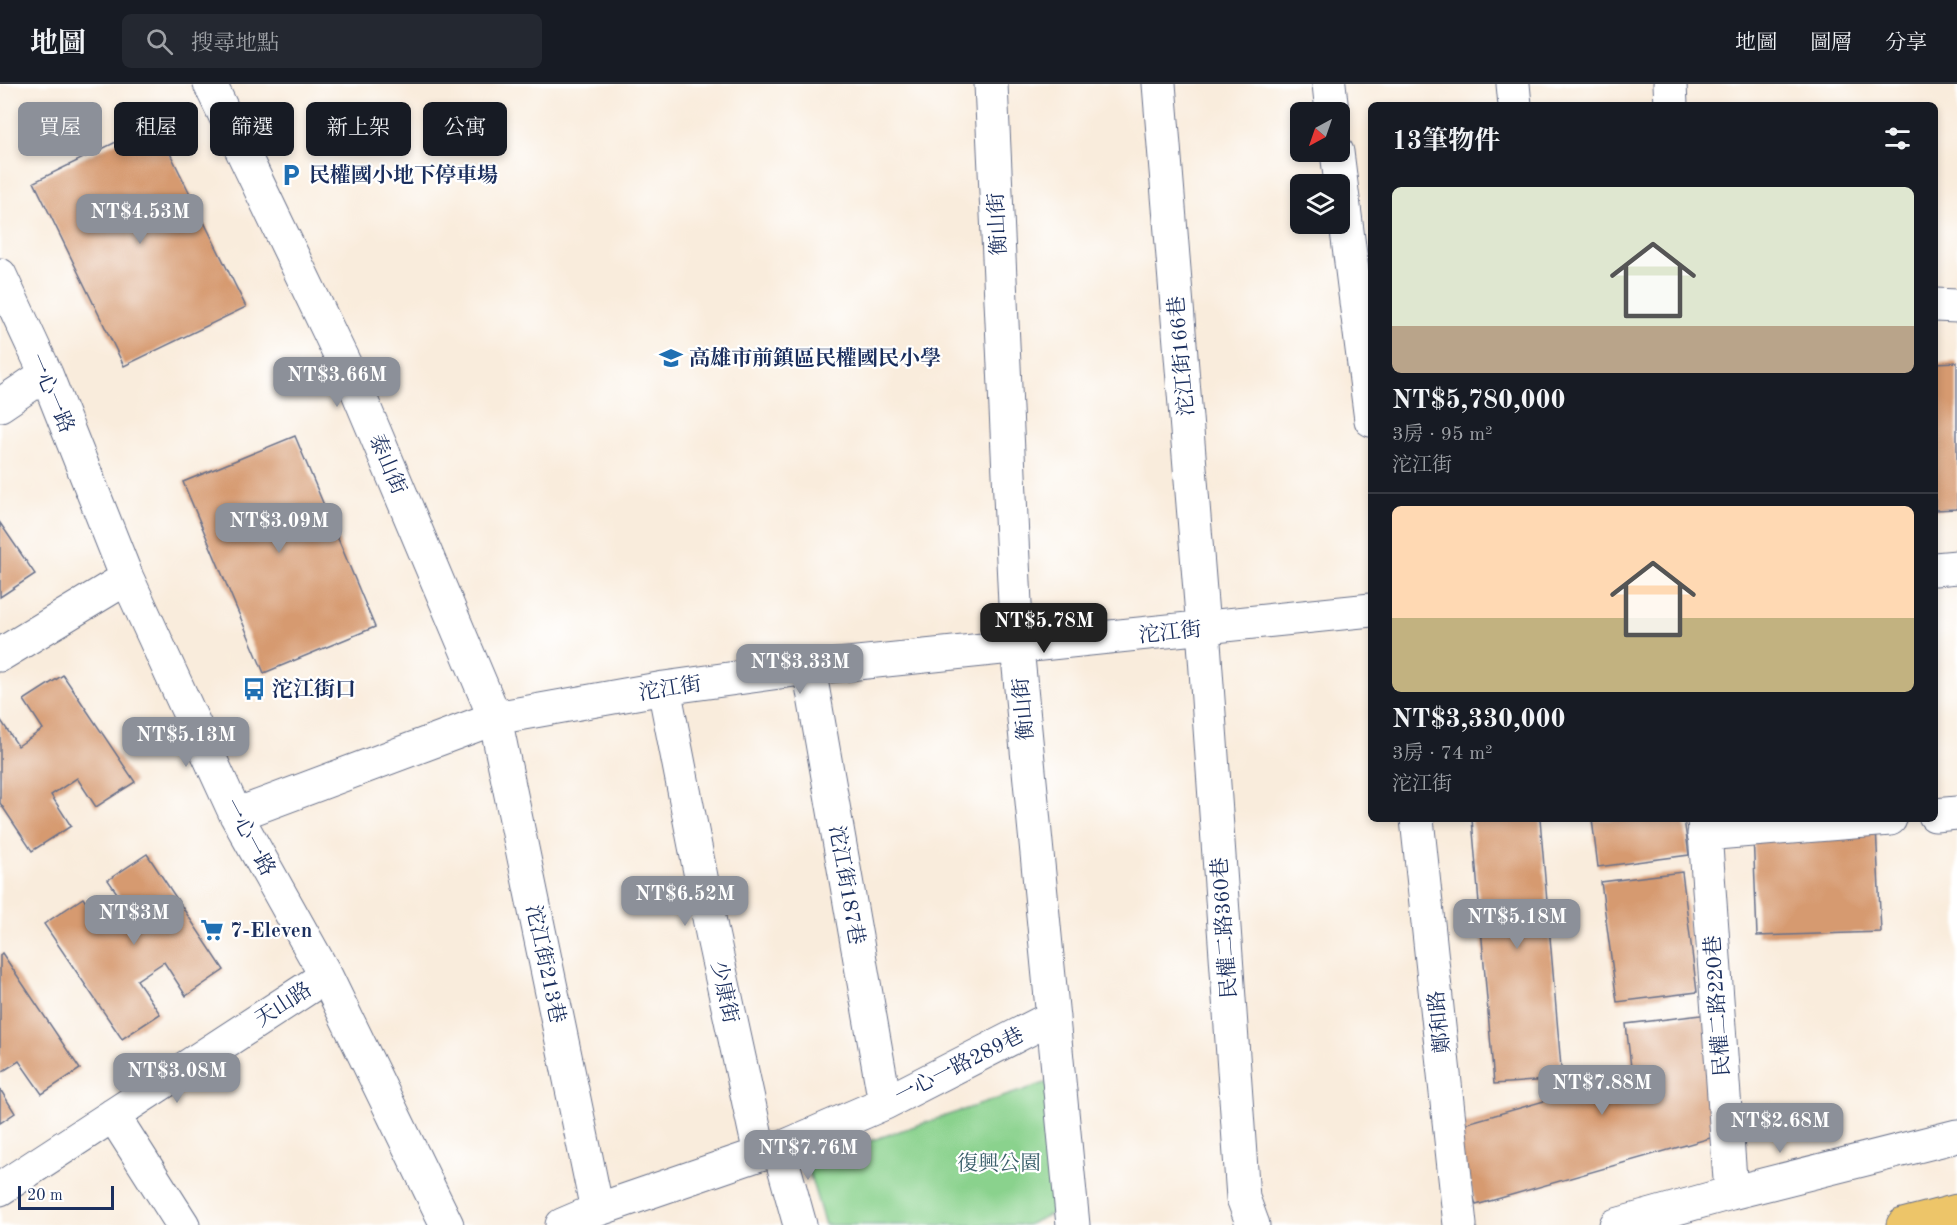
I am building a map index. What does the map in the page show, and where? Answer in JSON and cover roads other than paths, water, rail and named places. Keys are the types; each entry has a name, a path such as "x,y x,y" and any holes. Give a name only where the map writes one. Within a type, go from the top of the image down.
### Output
{"main road":[{"path":"1903,1225 1957,1211"}],"street":[{"name":"泰山街","path":"210,84 357,390 495,718"},
{"name":"衡山街","path":"991,84 1017,646 1073,1225"},
{"name":"沱江街166巷","path":"1159,84 1203,628"},
{"path":"1329,84 1331,102"},
{"path":"1513,84 1515,102"},
{"path":"1670,84 1671,102"},
{"path":"1338,162 1368,396"},
{"name":"一心一路","path":"0,275 46,374 127,578 236,814 326,976 447,1225"},
{"path":"1938,305 1957,306"},
{"path":"0,405 46,374"},
{"path":"1938,568 1957,567"},
{"path":"0,655 127,578"},
{"name":"沱江街","path":"236,814 495,718 664,688 809,668 1368,610"},
{"name":"民權二路360巷","path":"1203,628 1243,1197 1253,1225"},
{"name":"沱江街187巷","path":"809,668 885,1103"},
{"name":"少康街","path":"664,688 712,933 771,1151 795,1225"},
{"name":"沱江街213巷","path":"495,718 597,1210"},
{"path":"1938,815 1957,813"},
{"name":"鄭和路","path":"1417,822 1460,1225"},
{"path":"1704,827 1820,822"},
{"name":"民權二路220巷","path":"1704,827 1731,1193"},
{"name":"天山路","path":"0,1189 326,976"},
{"name":"一心一路289巷","path":"562,1225 597,1210 771,1151 885,1103 1053,1017"},
{"path":"113,1115 183,1225"},
{"path":"1616,1225 1731,1193 1957,1136"},
{"path":"771,1151 800,1225"}],"place":[{"name":"民權國小地下停車場","path":"291,175"},
{"name":"高雄市前鎮區民權國民小學","path":"671,358"},
{"name":"沱江街口","path":"254,689"},
{"name":"7-Eleven","path":"212,930"}],"park label":[{"name":"復興公園","path":"999,1163"}]}
